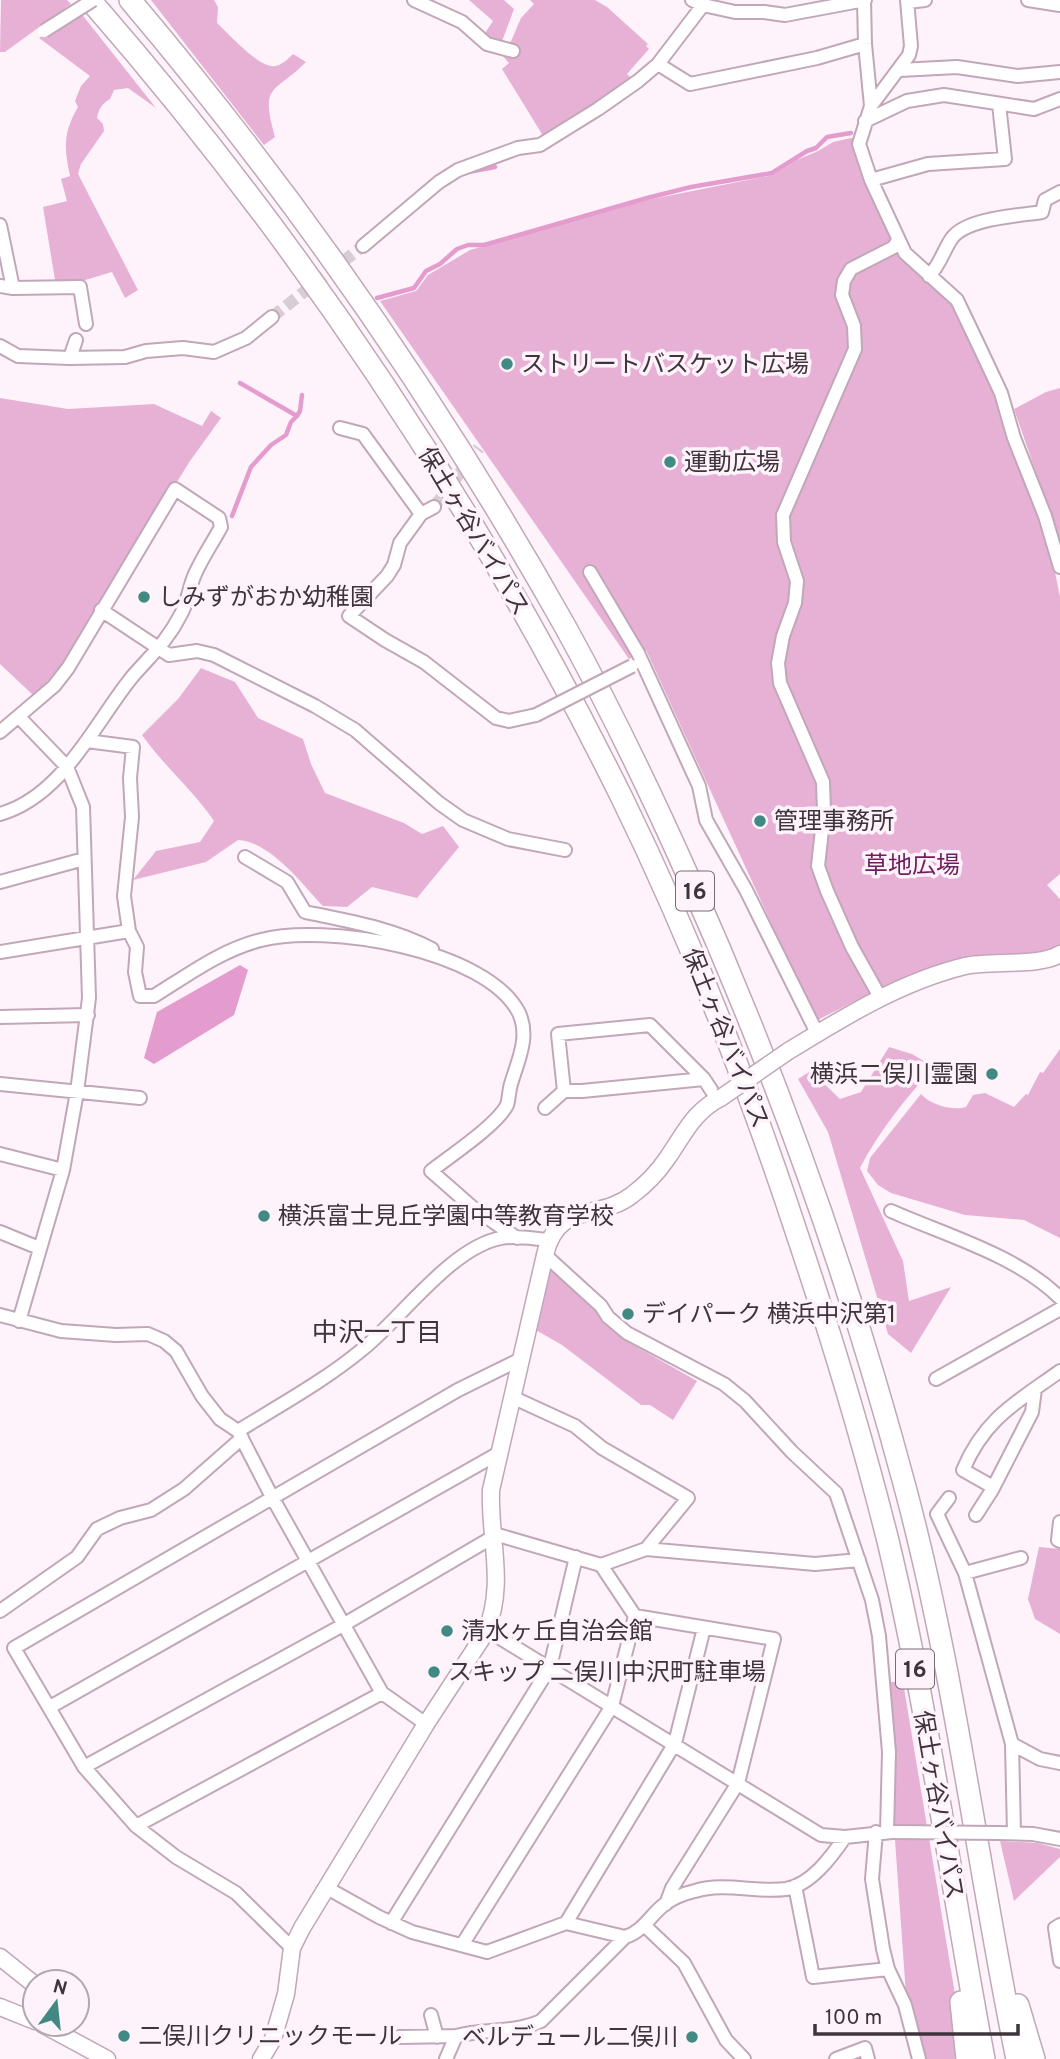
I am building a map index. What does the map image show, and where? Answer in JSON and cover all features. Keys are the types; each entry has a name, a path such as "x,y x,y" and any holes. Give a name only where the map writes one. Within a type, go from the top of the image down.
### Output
{"highway":[{"name":"保土ヶ谷バイパス","path":"92,0 196,127 384,385 471,522 557,672 623,800 677,916 760,1120 864,1448 909,1639 984,2059"},
{"name":"保土ヶ谷バイパス","path":"130,0 261,161 444,423 568,632 647,784 724,957 771,1072 834,1245 862,1330 907,1494 926,1578 1017,2059"},
{"path":"953,1892 958,1979 967,2059"},
{"path":"988,1905 1034,2059"}],"street":[{"path":"44,31 92,0"},
{"path":"414,0 462,22 488,44 513,51"},
{"path":"363,246 439,181 458,170 518,148 540,145 638,81 658,64 698,3 735,12 760,6 785,15 810,5 864,0 871,106"},
{"path":"925,0 907,1 912,47 900,70 871,106 859,144 871,180 905,253 957,300 995,381 1045,516 1060,567"},
{"path":"1028,0 1060,5"},
{"path":"658,64 690,84 817,58 865,44"},
{"path":"900,70 957,67 1018,76 1060,72"},
{"path":"865,121 907,102 944,95 1034,109 1060,99"},
{"path":"871,180 928,164 1005,159 999,104"},
{"path":"929,276 937,269 951,239 962,228 1042,212 1045,201 1060,192"},
{"path":"0,230 6,287 80,287 86,324"},
{"path":"880,997 852,947 818,866 824,812 823,782 780,683 778,663 783,636 795,603 797,581 784,542 783,515 855,349 854,326 842,295 844,281 851,268 894,247 898,240"},
{"path":"0,346 18,356 70,358 125,357 146,351 183,348 214,352 246,338 272,317"},
{"path":"70,358 76,340"},
{"path":"340,428 363,434 421,514"},
{"path":"0,732 54,687 68,668 175,489 219,518 221,527 195,574 182,612 161,648 132,677 67,767 38,793 10,811 0,814"},
{"path":"434,507 421,514 400,543 394,565 387,576 349,616 424,662 496,718 509,721 536,715 637,663"},
{"path":"590,572 699,786 706,820 746,890 817,1033"},
{"path":"101,610 169,655 197,651 214,655 315,706 355,730 439,803 463,820 508,839 565,850"},
{"path":"19,717 67,767 83,807 89,937 88,1015 63,1170 19,1321"},
{"path":"86,741 133,747 130,778 132,817 124,896 129,931 137,947 135,972 140,996 154,996 226,951 263,939 300,934 399,945 466,967"},
{"path":"244,857 287,882 305,912 403,935 494,983 509,997 523,1026 524,1043 507,1104 496,1118 431,1171 472,1207 517,1238"},
{"path":"0,882 84,859"},
{"path":"0,952 129,931"},
{"path":"261,2059 273,2039 286,1994 292,1948 426,1724 487,1630 497,1597 490,1510 491,1490 547,1247 559,1225 625,1200 634,1194 665,1162 695,1116 787,1052 880,997 967,965 1058,959"},
{"path":"0,1017 88,1015"},
{"path":"564,1091 558,1034 650,1025 704,1079 719,1098"},
{"path":"545,1108 564,1091 704,1079"},
{"path":"0,1084 140,1098"},
{"path":"0,1154 63,1170"},
{"path":"891,1211 998,1255 1050,1287 1060,1298"},
{"path":"0,1231 39,1248"},
{"path":"0,1611 77,1557 97,1529 120,1518 151,1510 184,1489 240,1434 363,1350 456,1260 487,1242 503,1238 517,1238 547,1247 608,1317 627,1333 724,1384 745,1401 788,1448 836,1493 872,1600 883,1668 889,1752 885,1832 872,1880 888,1969 905,2005 919,2059"},
{"path":"936,1379 1060,1309"},
{"path":"0,1315 61,1331 148,1334 164,1341 176,1351 202,1396 220,1419 240,1434 272,1497 382,1693 426,1724"},
{"path":"292,1948 236,1893 176,1857 135,1826 84,1766 15,1648 458,1390 521,1359"},
{"path":"993,1487 964,1475 963,1470 969,1455 981,1437 1020,1397 1060,1371"},
{"path":"976,1515 1032,1412 1035,1389"},
{"path":"512,1397 575,1426 602,1448 688,1498 646,1549"},
{"path":"50,1707 499,1453"},
{"path":"949,1498 937,1514 965,1573 1012,1744 1014,1833"},
{"path":"1060,1522 1060,1541"},
{"path":"84,1766 343,1625 498,1535 601,1564 646,1549 815,1564 859,1560"},
{"path":"391,1923 550,1667 576,1557"},
{"path":"965,1573 1021,1558"},
{"path":"601,1564 635,1616 774,1639 738,1783 672,1888 666,1904"},
{"path":"462,1945 612,1706 635,1616"},
{"path":"566,1923 675,1743 704,1629"},
{"path":"487,1630 821,1835 845,1837 885,1832 1014,1833 1060,1839"},
{"path":"135,1826 382,1693"},
{"path":"1012,1744 1040,1759 1060,1763"},
{"path":"327,1888 412,1932 488,1952 566,1923 625,1937 634,1935 666,1904 696,1890 717,1887 785,1889 795,1886 818,1869 845,1837"},
{"path":"795,1886 813,1977 888,1969"},
{"path":"645,1925 684,1963 726,2040 744,2059"},
{"path":"1060,1925 1055,1928 1060,1961"},
{"path":"399,2037 456,2036 471,2032 529,2027 541,2021 625,1937"},
{"path":"0,1957 21,1974"},
{"path":"0,2007 21,2015"},
{"path":"431,2015 437,2036"},
{"path":"446,2059 456,2036"},
{"path":"71,2038 107,2059"},
{"path":"835,2059 864,2048 868,2059"}],"green space":[{"path":"1,0 67,0 71,4 5,52 0,52"},
{"path":"151,0 214,0 218,7 217,23 261,62 275,66 285,62 293,54 306,62 272,92 269,107 275,137 264,145"},
{"path":"469,0 504,0 514,9 501,44 483,36 493,21"},
{"path":"530,0 595,0 607,7 648,44 646,46 649,49 627,74 631,78 604,102 545,139 502,69 509,63 501,54 509,46 521,18 534,4"},
{"path":"80,12 156,108 128,88 114,90 110,99 101,107 97,118 103,124 104,131 81,164 78,174 138,290 125,298 112,272 82,281 55,280 43,207 67,201 61,179 70,176 67,133 78,107 75,101 81,86 90,76 39,38"},
{"name":"草地広場","path":"855,138 870,188 894,247 955,302 1013,447 1054,567 1060,597 1060,874 1047,885 1060,899 1060,946 1038,954 989,954 950,962 876,990 816,1021 646,650 629,659 380,301 416,291 428,275 470,250 647,200 773,175 833,142"},
{"path":"1060,388 1060,542 1014,409 1046,392"},
{"path":"0,398 68,409 154,404 202,426 211,411 221,418 190,461 64,663 34,696 0,664"},
{"path":"201,668 235,682 258,718 303,739 325,793 404,823 422,834 443,826 459,847 417,898 372,887 347,907 323,906 274,856 262,848 238,840 206,862 133,880 156,851 200,842 214,821 142,735 178,699"},
{"path":"889,1047 912,1054 934,1067 894,1115 860,1168 903,1261 909,1301 951,1287 911,1353 888,1334 828,1132 798,1079 811,1071 840,1099 861,1092"},
{"path":"1060,1049 1060,1238 1024,1220 965,1215 891,1193 878,1185 867,1171 870,1158 921,1094 936,1104 955,1108 966,1107 973,1095 985,1093 1014,1107 1028,1095 1040,1072 1043,1073"},
{"path":"549,1268 596,1308 602,1319 630,1343 697,1381 673,1420 650,1405 641,1405 562,1345 534,1329"},
{"path":"1039,1547 1060,1549 1060,1634 1035,1619 1028,1599"},
{"path":"891,1682 903,1682 957,2006 960,2059 926,2059 906,1995 894,1826"},
{"path":"1000,1841 1038,1843 1060,1849 1060,1857 1014,1901"}],"shaded area":[{"path":"240,965 248,970 234,1015 154,1064 144,1058 157,1012"}],"waterway":[{"path":"377,298 414,288 426,271 440,264 457,249 468,245 484,245 691,187 772,173 816,148 827,137 851,133"},
{"path":"468,172 495,167"},
{"path":"240,383 297,416 302,395"},
{"path":"232,516 251,467 271,445 286,435 291,422 297,416"}],"tunnel":[{"path":"272,317 363,246"},
{"path":"434,507 479,448"}],"place":[{"name":"ストリートバスケット広場","path":"507,364"},
{"name":"運動広場","path":"670,462"},
{"name":"しみずがおか幼稚園","path":"144,597"},
{"name":"管理事務所","path":"760,821"},
{"name":"横浜二俣川霊園","path":"992,1074"},
{"name":"横浜富士見丘学園中等教育学校","path":"264,1216"},
{"name":"デイパーク 横浜中沢第1","path":"628,1314"},
{"name":"清水ヶ丘自治会館","path":"447,1631"},
{"name":"スキップ 二俣川中沢町駐車場","path":"434,1672"},
{"name":"二俣川クリニックモール","path":"124,2036"},
{"name":"ベルデュール二俣川","path":"692,2037"}],"district":[{"name":"中沢一丁目","path":"377,1332"}]}
